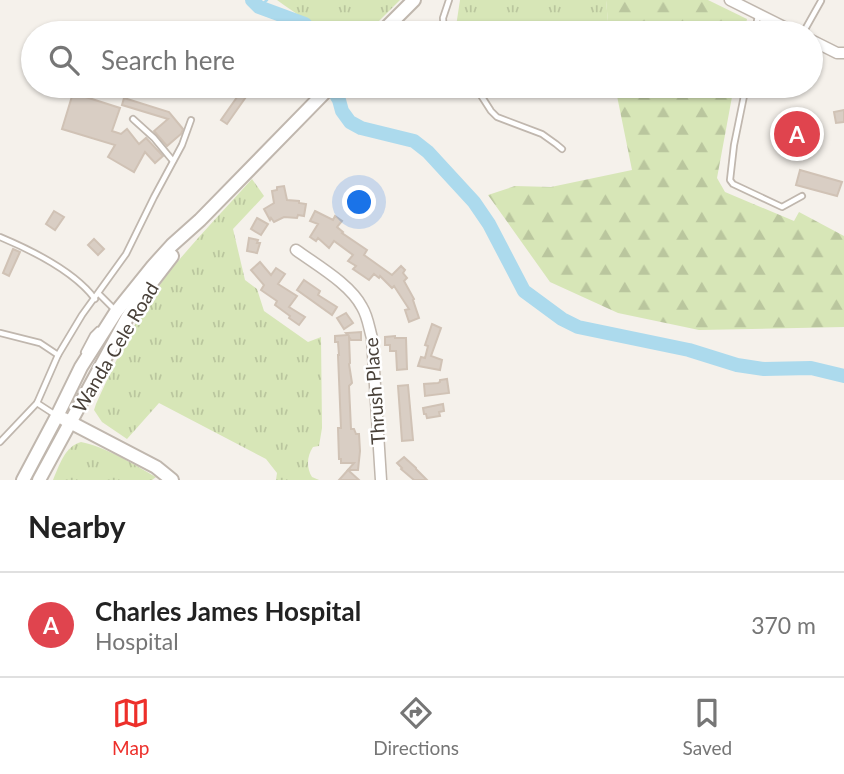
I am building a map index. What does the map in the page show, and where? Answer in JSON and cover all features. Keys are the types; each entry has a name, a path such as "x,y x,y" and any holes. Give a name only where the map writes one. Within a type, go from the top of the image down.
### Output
{"street":[{"path":"393,21 414,0"},
{"path":"730,0 772,21"},
{"path":"823,46 837,53 844,52"},
{"name":"Wanda Cele Road","path":"23,480 82,367 116,312 153,266 320,98"},
{"name":"Wanda Cele Road","path":"39,480 127,318 200,220"},
{"name":"Thrush Place","path":"296,250 350,290 368,320 372,338 381,480"},
{"path":"57,416 156,467 172,480"}],"lane":[{"path":"443,21 449,0"},
{"path":"810,21 821,1"},
{"path":"757,21 758,14"},
{"path":"483,98 497,117 542,134 562,149"},
{"path":"744,98 730,180 733,184 782,207 802,197"},
{"path":"133,119 154,138 173,161"},
{"path":"0,442 37,403 58,355 82,315 126,254 182,145 191,120"},
{"path":"0,237 31,251 64,271 88,290 94,299"},
{"path":"99,294 116,312"},
{"path":"0,333 40,343 58,355"},
{"path":"37,403 57,416"}],"green space":[{"path":"277,0 400,0 379,21 306,20"},
{"path":"460,0 606,0 608,21 457,21"},
{"path":"606,0 708,0 747,19 747,21 608,21"},
{"path":"617,98 732,98 717,178 725,192 794,221 799,212 844,236 844,327 699,330 618,313 550,282 488,195 515,186 551,187 632,170"},
{"path":"252,179 264,196 233,229 245,280 257,289 264,311 308,342 321,337 322,428 319,446 313,447 308,462 312,477 319,480 276,480 277,473 266,459 159,403 127,439 102,422 94,410 124,345 157,289 190,247"},
{"path":"81,442 109,452 156,477 152,480 53,480 67,452"}],"building":[{"path":"71,98 89,98 120,108 112,131 121,134 127,129 139,144 146,138 163,156 155,163 145,152 134,172 108,157 115,145 62,129"},
{"path":"124,98 169,112 183,129 181,134 167,146 154,131 168,119 122,105"},
{"path":"236,98 245,98 227,124 221,120"},
{"path":"844,110 844,122 836,123 834,112"},
{"path":"800,170 842,182 837,196 796,185"},
{"path":"284,186 287,200 306,204 304,216 284,217 274,222 264,209 274,203 272,191"},
{"path":"54,211 64,217 55,230 46,224"},
{"path":"315,211 333,220 335,216 342,221 337,227 342,233 367,250 364,255 392,275 401,266 405,270 403,273 407,278 404,281 414,299 419,318 409,322 405,310 409,309 394,286 392,288 380,276 379,278 374,274 369,280 353,269 356,266 348,261 353,255 334,241 329,248 318,238 316,241 310,237 318,224 310,221"},
{"path":"257,218 268,224 261,235 251,229"},
{"path":"249,238 260,243 257,253 247,251"},
{"path":"94,239 104,249 98,255 88,245"},
{"path":"13,249 20,252 9,276 3,273"},
{"path":"260,262 271,275 276,268 285,274 278,284 297,296 289,307 305,317 299,325 275,305 277,301 261,290 264,285 251,270"},
{"path":"304,280 320,291 318,295 337,307 332,315 297,290"},
{"path":"346,313 353,323 344,329 337,318"},
{"path":"432,324 441,328 431,356 442,360 440,370 418,366 421,357 425,358 428,346 425,345"},
{"path":"361,332 361,340 351,340 349,337 351,429 359,434 360,451 358,470 348,470 354,463 341,463 339,459 339,355 335,336"},
{"path":"385,337 406,338 407,369 397,370 396,351 390,351 390,345 385,345"},
{"path":"447,379 449,393 425,396 424,384"},
{"path":"408,385 413,440 402,441 398,386"},
{"path":"443,404 444,411 439,412 440,416 427,418 424,414 423,408"},
{"path":"404,457 427,480 414,480 401,469 397,463"},
{"path":"348,470 359,480 339,480"}],"waterway":[{"path":"252,0 259,7 297,21"},
{"path":"259,7 267,0"},
{"path":"338,98 342,111 350,122 361,128 414,141 428,152 474,202 489,224 524,291 562,319 578,327 689,350 737,365 764,369 811,368 844,376"}],"place":[{"name":"Charles James Hospital","path":"797,134"}]}
